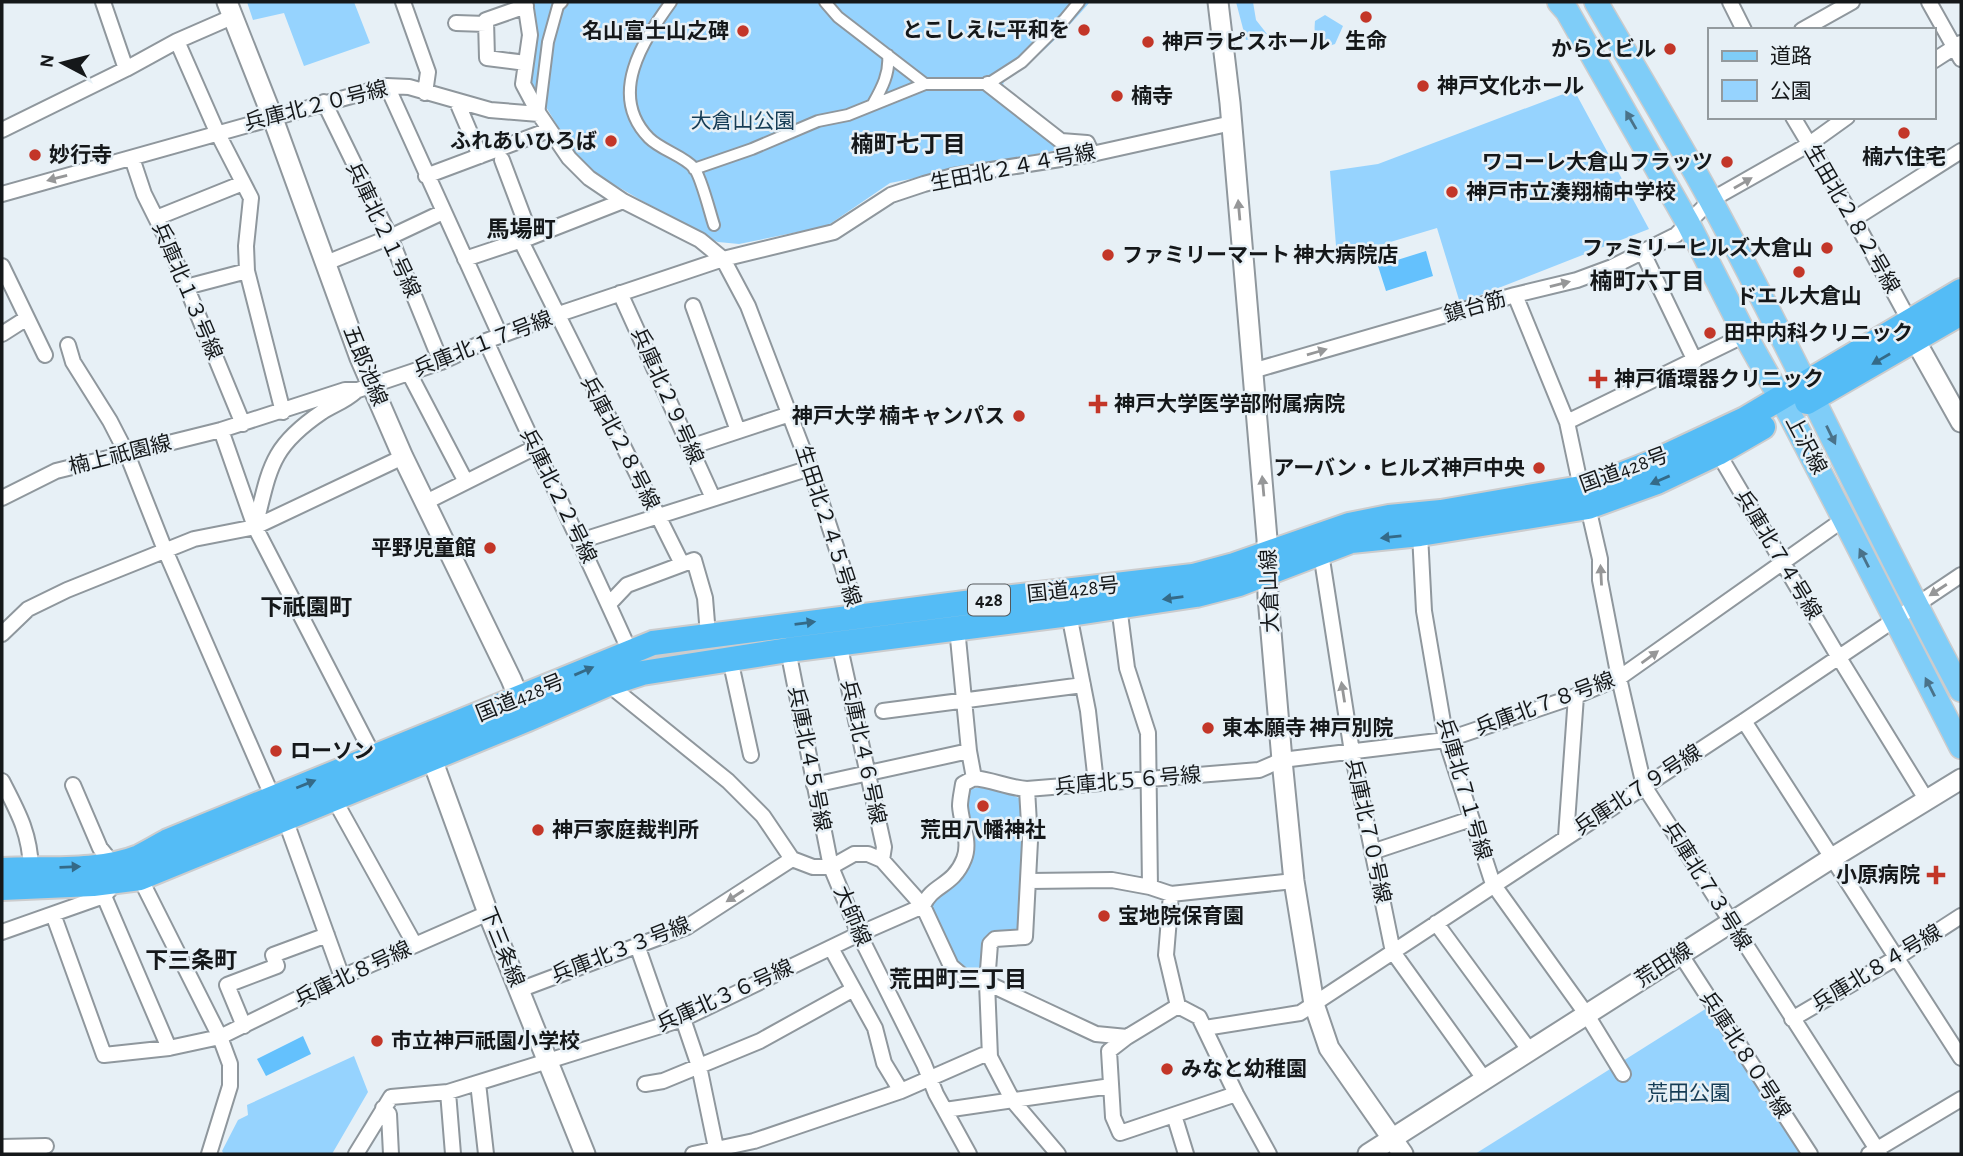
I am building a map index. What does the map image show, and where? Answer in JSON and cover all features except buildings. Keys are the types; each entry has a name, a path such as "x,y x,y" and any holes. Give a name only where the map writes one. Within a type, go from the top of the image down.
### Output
{"highway":[{"name":"国道428号","path":"1913,331 1961,291"},
{"name":"国道428号","path":"523,708 642,673 788,650 852,633 1269,563 1321,553 1351,541 1420,534 1657,482 1717,453 1809,391 1913,331 1961,313"},
{"name":"国道428号","path":"2,888 119,880 285,819 334,799 428,748 523,708 630,652 653,643 708,635 957,628 1196,595 1239,584 1269,563 1349,526 1389,517 1584,497 1745,419 1785,406"},
{"name":"国道428号","path":"119,880 139,857 168,841 374,757 428,748"},
{"name":"国道428号","path":"2,870 31,869 119,880"}],"main road":[{"name":"上沢線","path":"1597,2 1711,200 1915,606 1961,690"},
{"name":"上沢線","path":"1569,5 1785,406 1961,747"}],"street":[{"path":"103,2 127,69"},
{"path":"402,2 428,72 425,93"},
{"path":"539,114 548,42 558,6 562,2"},
{"path":"671,2 631,70 628,93 634,119 650,139 694,169 714,225"},
{"path":"825,2 838,17 925,84"},
{"path":"694,169 752,149 818,121 848,114 925,84 988,84 1023,62 1079,2"},
{"name":"大倉山線","path":"1218,2 1232,123 1269,563 1268,597 1294,881 1314,1004 1329,1048 1398,1147"},
{"path":"1730,2 1743,28"},
{"path":"1806,28 1852,2"},
{"path":"1930,2 1959,50 1935,60"},
{"path":"526,63 487,58 486,24 486,20 526,4 530,35 526,63 523,84 539,114 569,158 589,178 623,201 700,240 723,259"},
{"path":"2,130 127,69 229,9"},
{"name":"五郎池線","path":"229,9 326,263 360,358 365,387 426,502 523,708"},
{"path":"456,23 486,24"},
{"path":"177,41 217,132 251,198 246,246 247,271 283,412"},
{"path":"873,104 884,85 888,55"},
{"path":"988,84 1061,141 1087,143 1092,154"},
{"name":"兵庫北２０号線","path":"2,194 272,116 387,86 409,87 490,110 539,114"},
{"name":"兵庫北２２号線","path":"387,86 465,259 534,448 630,652"},
{"name":"兵庫北２１号線","path":"324,102 390,237 441,362"},
{"path":"457,102 480,156"},
{"name":"生田北２８２号線","path":"1794,119 1854,219 1913,331"},
{"name":"鎮台筋","path":"1252,372 1515,295 1577,280 1643,253 1676,235 1711,200 1808,145 1844,119"},
{"name":"生田北２４４号線","path":"723,259 834,232 891,195 953,176 1092,154 1232,123"},
{"path":"426,176 549,130"},
{"path":"1854,219 1961,150"},
{"name":"兵庫北１３号線","path":"132,158 144,194 243,424"},
{"name":"兵庫北２８号線","path":"502,160 526,239 556,315 682,564 694,560 705,598 708,635"},
{"path":"156,218 243,183"},
{"path":"465,259 526,239 623,201"},
{"path":"326,263 443,212"},
{"path":"1643,253 1695,361"},
{"name":"兵庫北１７号線","path":"243,424 441,362 493,338 723,259"},
{"name":"生田北２４５号線","path":"723,259 748,306 810,468 852,633"},
{"path":"2,266 45,355"},
{"path":"186,287 247,271"},
{"name":"兵庫北２９号線","path":"620,293 713,498"},
{"name":"兵庫北７３号線","path":"1515,295 1567,422 1600,559 1600,580 1644,786 1875,1153"},
{"path":"693,306 738,431"},
{"path":"2,334 27,318"},
{"path":"1913,331 1961,422"},
{"path":"1567,422 1745,335"},
{"path":"68,345 73,362 127,454 165,550 273,797"},
{"path":"409,373 466,482"},
{"path":"255,527 271,467 280,449 308,423 365,387"},
{"path":"690,447 790,414"},
{"name":"楠上祇園線","path":"2,498 56,471 243,424"},
{"path":"221,430 255,527 374,757"},
{"path":"426,502 534,448"},
{"name":"兵庫北７４号線","path":"1717,453 1926,799"},
{"path":"2,634 28,609 67,590 194,539 255,527 403,457"},
{"path":"580,541 810,468"},
{"name":"兵庫北７８号線","path":"1282,760 1446,740 1576,696 1619,678 1844,519"},
{"name":"兵庫北７１号線","path":"1420,534 1424,611 1446,740 1493,884 1587,1015 1623,1074"},
{"name":"兵庫北７０号線","path":"1321,553 1352,752 1393,952 1485,1080"},
{"path":"608,604 627,585 682,564"},
{"name":"兵庫北７９号線","path":"1205,1028 1300,1013 1744,722 1961,575"},
{"path":"1119,606 1127,668 1148,733 1150,887"},
{"path":"1069,614 1088,711 1096,783"},
{"path":"923,906 927,895 952,880 964,861 967,848 960,803 963,784 974,778 957,628"},
{"name":"兵庫北４６号線","path":"852,633 868,773 884,847 882,860"},
{"name":"兵庫北４５号線","path":"788,650 831,867"},
{"path":"730,659 751,755"},
{"path":"608,684 728,780 763,816 792,859"},
{"path":"884,711 1083,685"},
{"path":"1566,837 1576,696"},
{"path":"1744,722 1961,1058"},
{"name":"下三条線","path":"428,748 488,913 585,1154"},
{"path":"814,785 969,751"},
{"name":"兵庫北５６号線","path":"974,778 994,780 1027,789 1259,770 1282,760"},
{"name":"荒田線","path":"1368,1154 1398,1147 1485,1080 1832,858 1961,779"},
{"path":"2,781 19,814 30,845 31,869"},
{"path":"73,785 100,848 220,1037 230,1064 230,1086 209,1154"},
{"path":"1027,789 1030,841 1026,937 995,939 990,944 987,983 990,1057 1013,1101 1058,1154"},
{"path":"334,799 415,945"},
{"path":"285,819 342,977"},
{"path":"1372,852 1471,819"},
{"path":"831,867 854,854 868,854 882,860 923,906 951,966 964,977 987,983 1096,1034 1127,1037"},
{"name":"大師線","path":"792,859 813,867 831,867 859,934 944,1110 969,1154"},
{"name":"兵庫北３３号線","path":"519,990 687,927 792,859"},
{"path":"2,932 53,914 119,880"},
{"path":"119,880 169,1048"},
{"path":"1029,881 1112,880 1171,894 1294,881"},
{"path":"1171,894 1166,955 1178,1006 1199,1017 1269,1154"},
{"name":"兵庫北３６号線","path":"383,1108 391,1097 448,1092 665,1026 923,906"},
{"name":"兵庫北８号線","path":"53,914 104,1055 169,1048 220,1037 342,977 488,913"},
{"name":"兵庫北８４号線","path":"1793,1019 1961,916"},
{"path":"1436,923 1530,1051"},
{"path":"244,1026 228,985 277,965 273,955 327,935"},
{"path":"637,945 665,1026"},
{"path":"831,948 875,1028 884,1063 901,1091"},
{"name":"兵庫北８０号線","path":"1681,955 1810,1154"},
{"path":"645,1084 663,1081 760,1041 852,990"},
{"path":"1178,1006 1108,1051 1114,1117 1120,1133 1236,1094"},
{"path":"683,1019 699,1066 716,1148"},
{"path":"692,1154 716,1148 756,1148 901,1091 983,1055 990,1057"},
{"path":"478,1083 485,1154"},
{"path":"944,1110 1111,1086"},
{"path":"448,1092 453,1154"},
{"path":"1875,1153 1961,1099"},
{"path":"356,1154 383,1108 389,1114 391,1154"},
{"path":"1174,1115 1186,1154"},
{"path":"2,1147 46,1146"}],"green space":[{"path":"247,2 354,2 370,43 304,66 284,13 253,20"},
{"name":"大倉山公園","path":"533,2 1090,2 1050,44 1004,80 1003,86 995,84 1067,148 890,183 827,226 739,244 718,242 701,235 601,177 575,155 531,82 535,34"},
{"path":"1236,2 1253,2 1256,20 1267,34 1246,40"},
{"path":"1325,15 1343,26 1335,44 1326,47 1317,39 1315,30 1315,21"},
{"path":"1574,90 1649,229 1460,303 1437,228 1337,258 1330,171 1378,164"},
{"path":"992,786 1021,799 1024,842 1017,933 995,934 984,975 978,975 958,965 931,911 934,898 953,885 965,872 970,861 972,849 967,807 969,789"},
{"name":"荒田公園","path":"1707,1008 1802,1154 1475,1154"},
{"path":"354,1056 368,1092 332,1154 224,1154 222,1151 238,1120 248,1115 247,1105"}],"shaded area":[{"path":"1426,251 1433,276 1386,291 1378,266"},
{"path":"303,1036 311,1054 266,1076 257,1059"}],"place":[{"name":"生命","path":"1366,17"},
{"name":"とこしえに平和を","path":"1084,30"},
{"name":"名山富士山之碑","path":"743,31"},
{"name":"神戸ラピスホール","path":"1148,42"},
{"name":"からとビル","path":"1670,49"},
{"name":"神戸文化ホール","path":"1423,86"},
{"name":"楠寺","path":"1117,96"},
{"name":"楠六住宅","path":"1904,133"},
{"name":"ふれあいひろば","path":"611,141"},
{"name":"妙行寺","path":"35,155"},
{"name":"ワコーレ大倉山フラッツ","path":"1727,162"},
{"name":"神戸市立湊翔楠中学校","path":"1452,192"},
{"name":"ファミリーヒルズ大倉山","path":"1827,248"},
{"name":"ファミリーマート 神大病院店","path":"1108,255"},
{"name":"ドエル大倉山","path":"1799,272"},
{"name":"田中内科クリニック","path":"1710,333"},
{"name":"神戸循環器クリニック","path":"1598,379"},
{"name":"神戸大学医学部附属病院","path":"1098,404"},
{"name":"神戸大学 楠キャンパス","path":"1019,416"},
{"name":"アーバン・ヒルズ神戸中央","path":"1539,468"},
{"name":"平野児童館","path":"490,548"},
{"name":"東本願寺 神戸別院","path":"1208,728"},
{"name":"ローソン","path":"276,751"},
{"name":"荒田八幡神社","path":"983,806"},
{"name":"神戸家庭裁判所","path":"538,830"},
{"name":"小原病院","path":"1936,875"},
{"name":"宝地院保育園","path":"1104,916"},
{"name":"市立神戸祇園小学校","path":"377,1041"},
{"name":"みなと幼稚園","path":"1167,1069"}],"district":[{"name":"楠町七丁目","path":"908,145"},
{"name":"馬場町","path":"521,230"},
{"name":"楠町六丁目","path":"1647,282"},
{"name":"下祇園町","path":"306,608"},
{"name":"下三条町","path":"191,961"},
{"name":"荒田町三丁目","path":"958,980"}]}
